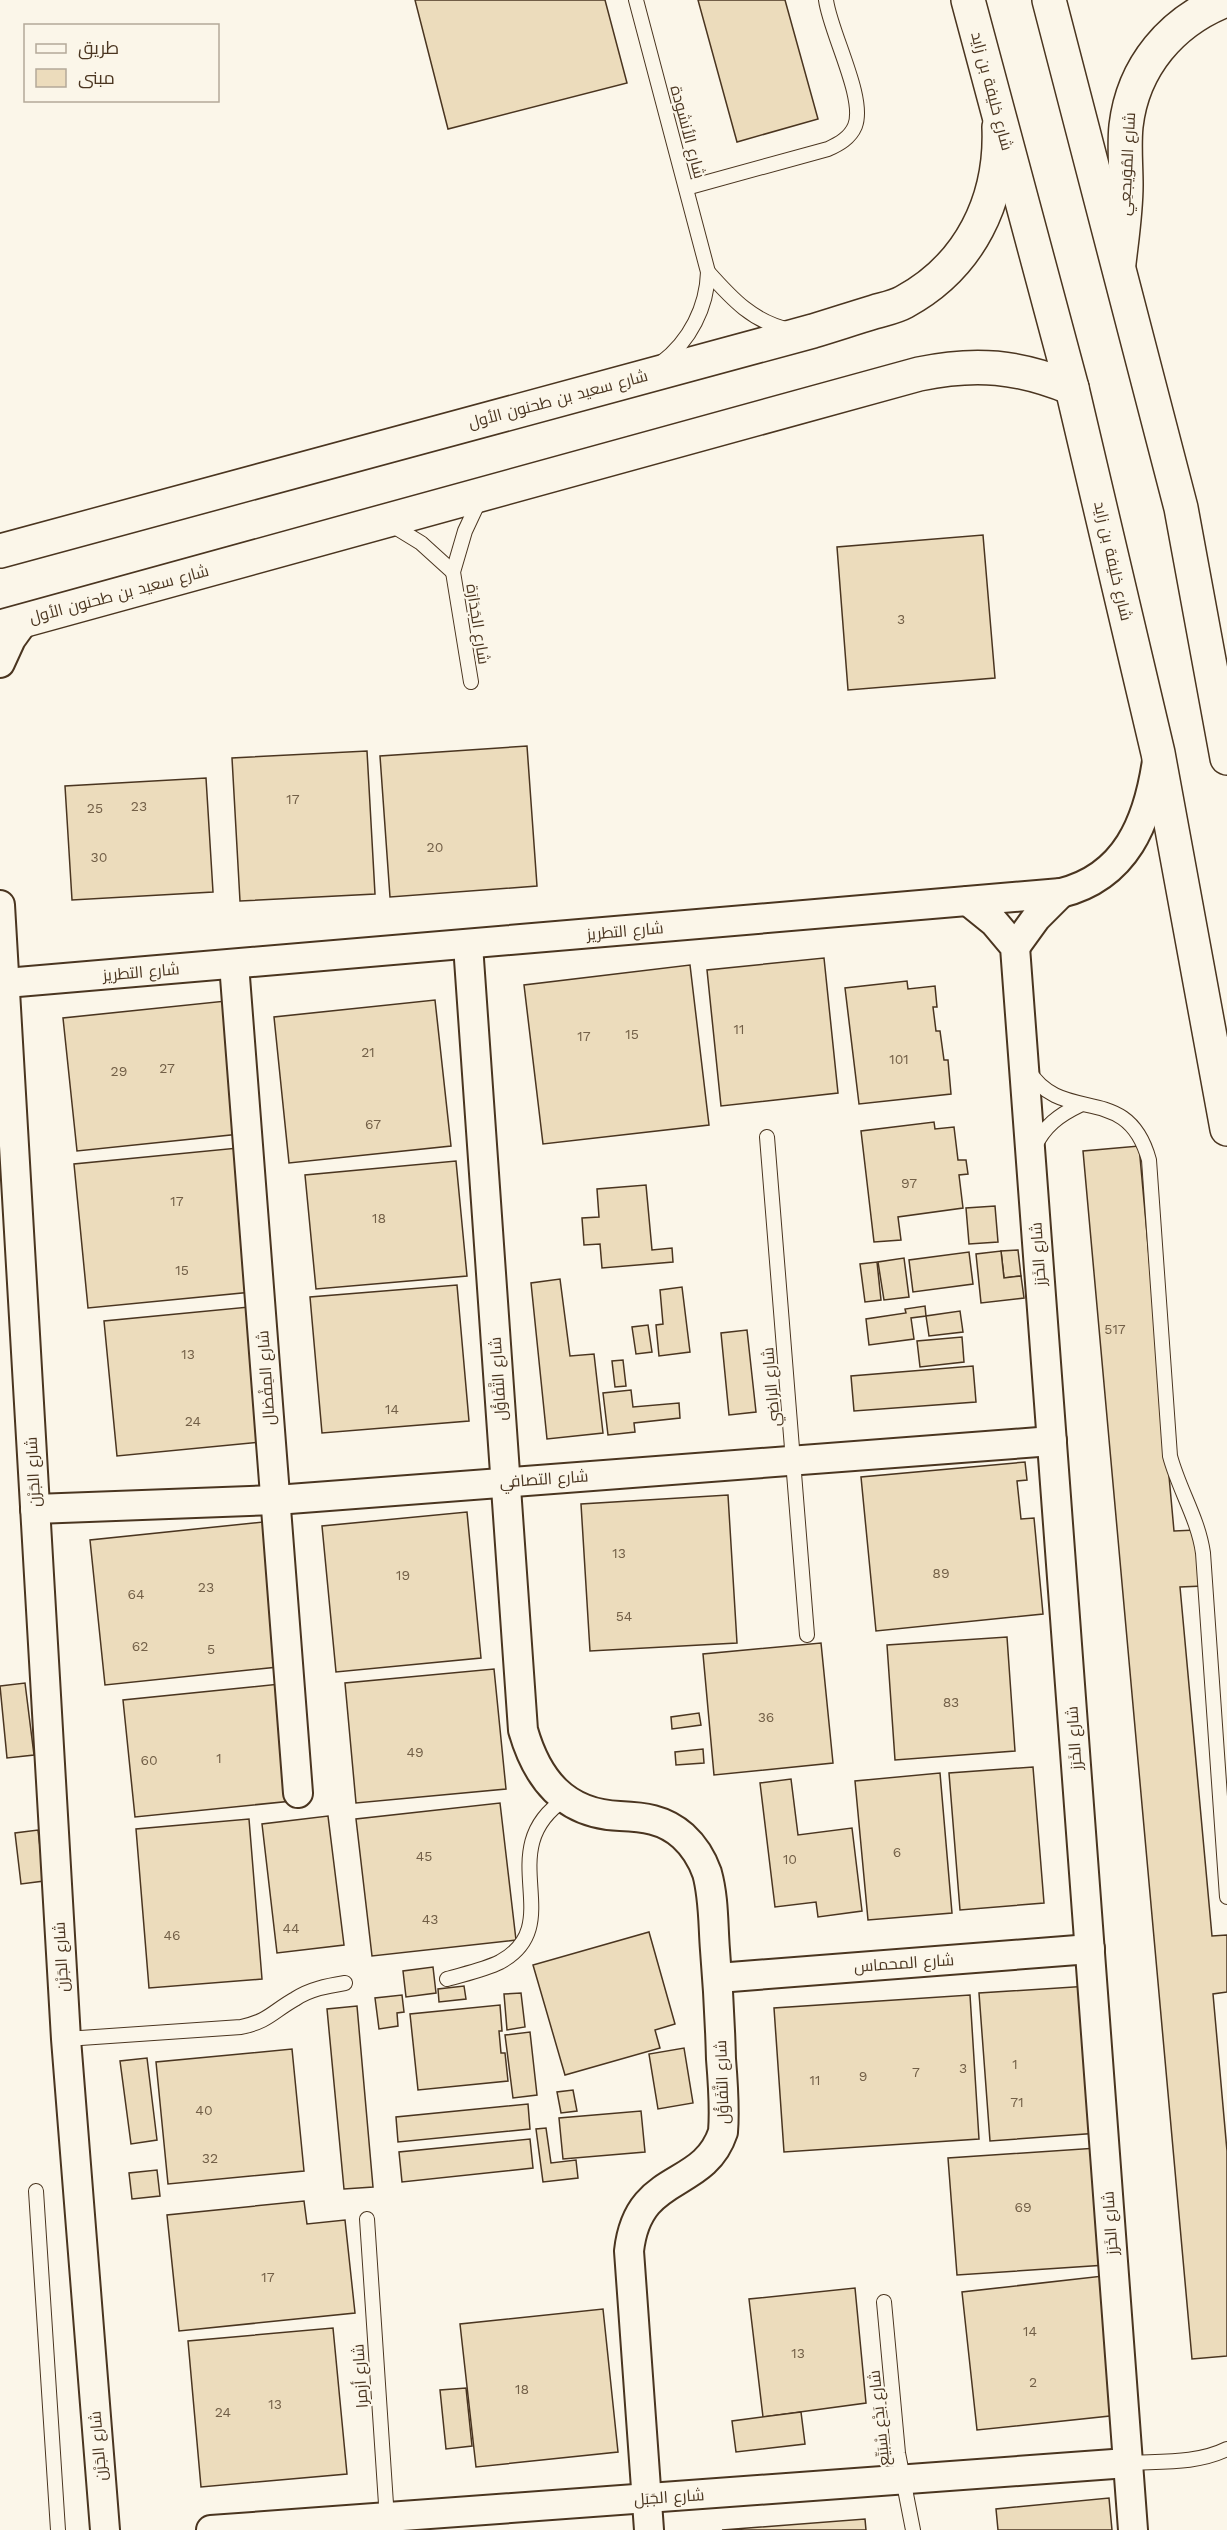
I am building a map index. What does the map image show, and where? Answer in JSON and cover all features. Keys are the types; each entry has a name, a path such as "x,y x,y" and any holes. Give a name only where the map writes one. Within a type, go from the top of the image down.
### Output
{"main road":[{"name":"شارع خليفة بن زايد","path":"968,0 998,119 1072,388 1158,753 1227,1129"},
{"path":"1049,0 1119,263 1180,508 1227,758"},
{"name":"شارع المُوَيجعِي","path":"1119,263 1126,186 1126,126 1138,80 1149,59 1182,23 1226,0"},
{"name":"شارع سعيد بن طحنون الأول","path":"0,550 813,331 903,303 929,285 952,264 971,240 986,211 993,191 1000,150 998,119"},
{"name":"شارع سعيد بن طحنون الأول","path":"12,624 830,398 950,368 981,366 1012,369 1043,376 1072,388"}],"street":[{"path":"0,663 11,639 12,624"},
{"name":"شارع التطريز","path":"6,983 1061,893 1097,880 1124,855 1133,840 1149,800 1158,753"},
{"path":"969,901 994,922 1016,947 1036,918 1061,893"},
{"name":"شارع الجَرْن","path":"0,905 66,2039 105,2530"},
{"name":"شارع التَّفَاؤُل","path":"468,945 523,1730 529,1751 539,1770 565,1799 580,1808 598,1813 652,1819 667,1825 692,1845 701,1858 710,1888 717,1978 723,2132 719,2144 703,2164 664,2187 645,2205 631,2234 629,2252 649,2530"},
{"name":"شارع الخَرَز","path":"1016,947 1133,2530"},
{"name":"شارع المِفْضال","path":"234,964 298,1793"},
{"name":"شارع التصافي","path":"35,1509 276,1500 1052,1441"},
{"name":"شارع المحماس","path":"717,1978 1090,1949"},
{"name":"شارع الجَبَل","path":"211,2530 387,2524 646,2498 1127,2463"}],"lane":[{"name":"شارع الأنشودة","path":"636,0 708,272 707,294 698,318 684,340 667,359 647,375"},
{"path":"686,188 828,149 845,141 855,125 856,108 853,90 826,0"},
{"name":"شارع الأنشودة","path":"708,272 743,309 764,322 788,330 813,331"},
{"name":"شارع الجَدَارَة","path":"471,682 453,572 465,531 483,494"},
{"name":"شارع الجَدَارَة","path":"385,521 421,543 453,572"},
{"path":"1023,1063 1031,1076 1053,1095 1080,1105 1095,1105 1111,1110 1125,1118 1137,1130 1145,1144 1149,1160 1170,1456 1178,1483 1194,1515 1203,1553 1227,1897"},
{"path":"1031,1159 1035,1146 1048,1125 1080,1105"},
{"name":"شارع الراضي","path":"767,1137 807,1635"},
{"path":"447,1978 498,1963 524,1942 531,1924 529,1858 534,1834 546,1813 565,1799"},
{"path":"66,2039 241,2027 273,2016 293,1999 308,1992 345,1983"},
{"path":"36,2191 57,2530"},
{"name":"شارع أزمرا","path":"367,2219 387,2524"},
{"name":"شارع بَدْع سْبَيِّع","path":"884,2302 898,2453 913,2530"},
{"path":"1127,2463 1199,2459 1227,2449"}],"building":[{"path":"415,0 605,0 627,83 448,129"},
{"path":"698,0 785,0 818,119 737,142"},
{"path":"983,535 995,678 848,690 837,547"},
{"path":"527,746 537,886 390,897 380,756"},
{"path":"367,751 375,894 240,901 232,758"},
{"path":"206,778 213,892 72,900 65,786"},
{"path":"824,958 838,1093 721,1106 707,970"},
{"path":"690,965 709,1125 543,1144 524,985"},
{"path":"907,981 908,989 935,986 937,1007 933,1007 936,1031 940,1031 944,1060 948,1060 951,1094 859,1104 845,988"},
{"path":"435,1000 451,1146 289,1163 274,1017"},
{"path":"226,1001 240,1134 77,1151 63,1018"},
{"path":"934,1122 935,1129 954,1127 958,1160 966,1160 968,1174 959,1175 963,1208 898,1217 901,1240 874,1242 861,1131"},
{"path":"1139,1146 1174,1531 1196,1530 1203,1586 1180,1587 1212,1936 1227,1935 1227,1992 1213,1994 1227,2151 1227,2356 1192,2359 1083,1151"},
{"path":"238,1148 252,1292 88,1308 74,1164"},
{"path":"456,1161 467,1276 316,1289 305,1175"},
{"path":"646,1185 652,1250 672,1248 673,1262 602,1268 600,1244 584,1245 582,1218 599,1217 597,1189"},
{"path":"995,1206 998,1242 969,1244 966,1208"},
{"path":"1018,1250 1021,1276 1004,1278 1001,1251"},
{"path":"1001,1251 1004,1278 1021,1276 1024,1298 981,1303 976,1254"},
{"path":"969,1252 973,1284 913,1292 909,1260"},
{"path":"904,1258 909,1297 884,1300 878,1262"},
{"path":"877,1262 881,1300 865,1302 860,1264"},
{"path":"560,1279 570,1356 594,1354 603,1433 547,1439 531,1283"},
{"path":"457,1285 469,1421 322,1433 310,1297"},
{"path":"682,1287 690,1352 659,1356 656,1325 663,1324 660,1290"},
{"path":"925,1306 926,1316 911,1318 914,1339 869,1345 866,1319 906,1313 905,1309"},
{"path":"249,1307 262,1442 117,1456 104,1321"},
{"path":"960,1311 963,1332 929,1336 926,1316"},
{"path":"648,1325 652,1352 636,1354 632,1327"},
{"path":"747,1330 756,1412 729,1415 721,1333"},
{"path":"962,1337 964,1362 920,1367 917,1341"},
{"path":"623,1360 626,1386 615,1387 612,1361"},
{"path":"973,1366 976,1402 854,1411 851,1376"},
{"path":"631,1390 633,1407 679,1403 680,1418 634,1423 635,1432 608,1435 603,1393"},
{"path":"1025,1462 1027,1480 1017,1481 1021,1519 1034,1518 1043,1614 876,1631 861,1477"},
{"path":"728,1495 737,1643 590,1651 581,1504"},
{"path":"467,1512 481,1658 336,1672 322,1526"},
{"path":"263,1522 278,1667 105,1685 90,1540"},
{"path":"1007,1637 1015,1751 895,1760 887,1645"},
{"path":"821,1643 833,1763 714,1775 703,1654"},
{"path":"494,1669 506,1789 356,1803 345,1683"},
{"path":"25,1683 34,1755 7,1758 0,1686"},
{"path":"280,1684 292,1801 135,1817 123,1700"},
{"path":"699,1713 701,1725 672,1729 671,1717"},
{"path":"703,1749 704,1763 676,1765 675,1752"},
{"path":"1033,1767 1044,1903 960,1910 949,1773"},
{"path":"940,1773 952,1913 868,1920 855,1781"},
{"path":"791,1779 798,1835 852,1828 862,1911 818,1917 816,1902 775,1907 760,1783"},
{"path":"500,1803 516,1940 372,1956 356,1819"},
{"path":"328,1816 344,1945 277,1953 262,1824"},
{"path":"249,1819 262,1979 149,1988 136,1829"},
{"path":"38,1830 44,1881 21,1884 15,1833"},
{"path":"649,1932 675,2024 655,2030 660,2048 565,2075 533,1965"},
{"path":"433,1967 436,1993 406,1997 403,1971"},
{"path":"464,1986 466,1999 439,2002 438,1989"},
{"path":"1089,1986 1099,2133 990,2141 979,1993"},
{"path":"521,1993 525,2027 507,2030 504,1994"},
{"path":"402,1995 404,2012 397,2013 398,2026 379,2029 375,1998"},
{"path":"970,1995 979,2139 784,2152 774,2008"},
{"path":"500,2005 501,2053 505,2053 508,2081 418,2090 410,2014"},
{"path":"357,2006 373,2187 344,2189 327,2009"},
{"path":"530,2032 537,2095 513,2098 505,2035"},
{"path":"684,2048 693,2103 658,2109 649,2054"},
{"path":"292,2049 304,2171 168,2184 156,2062"},
{"path":"147,2058 157,2140 131,2144 120,2061"},
{"path":"573,2090 577,2111 561,2113 557,2092"},
{"path":"528,2104 530,2129 398,2142 396,2117"},
{"path":"641,2111 645,2152 563,2159 559,2118"},
{"path":"546,2128 551,2163 576,2160 578,2178 543,2182 536,2129"},
{"path":"530,2139 533,2168 402,2182 399,2152"},
{"path":"1097,2148 1106,2265 957,2275 948,2158"},
{"path":"157,2170 160,2196 132,2199 129,2173"},
{"path":"304,2201 307,2224 345,2220 355,2313 179,2331 167,2215"},
{"path":"1103,2276 1119,2415 977,2430 962,2292"},
{"path":"855,2288 866,2403 763,2417 749,2299"},
{"path":"603,2309 618,2452 476,2467 460,2324"},
{"path":"333,2328 347,2474 201,2487 188,2341"},
{"path":"466,2388 472,2446 446,2449 440,2390"},
{"path":"801,2412 805,2444 736,2452 732,2421"},
{"path":"1109,2498 1112,2530 998,2530 996,2509"},
{"path":"865,2519 866,2530 722,2530"}]}
